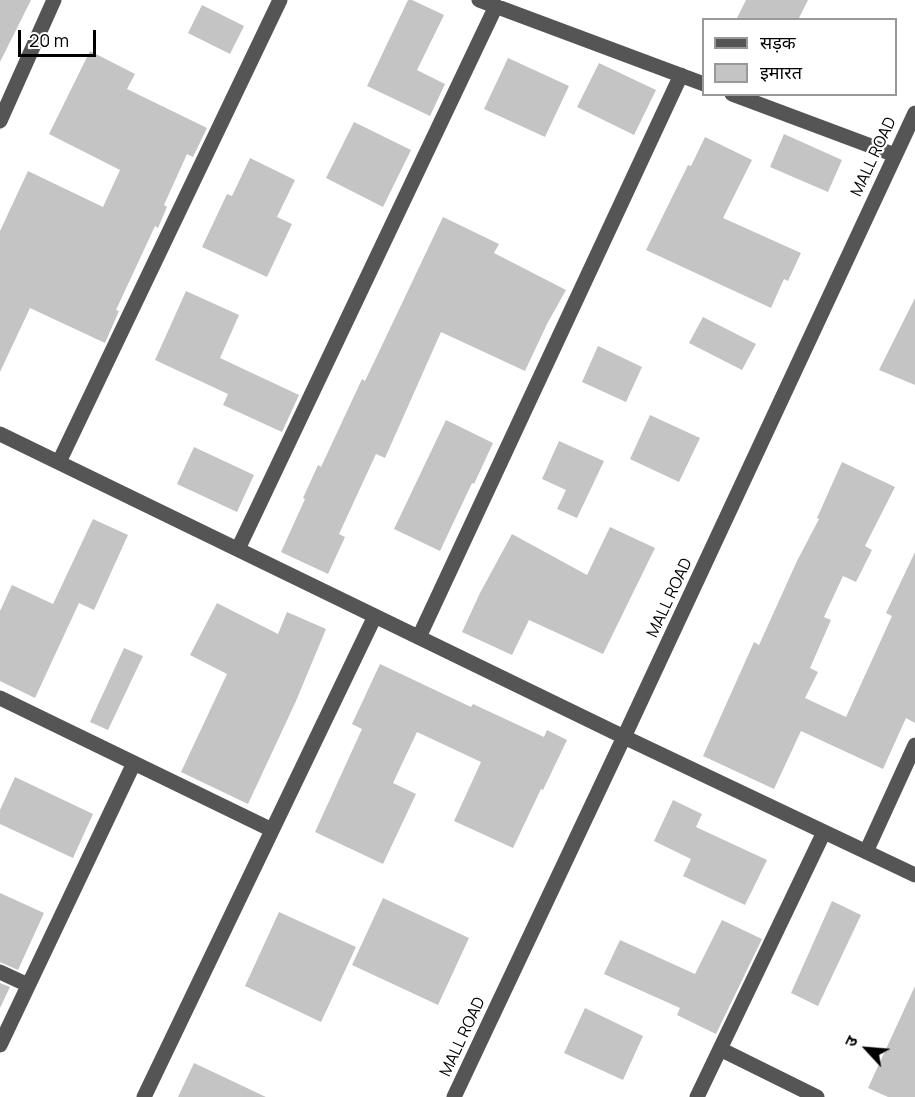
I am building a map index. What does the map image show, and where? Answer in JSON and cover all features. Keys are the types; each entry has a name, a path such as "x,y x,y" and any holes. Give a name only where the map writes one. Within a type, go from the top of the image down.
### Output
{"street":[{"path":"0,121 54,0"},
{"path":"59,462 280,0"},
{"path":"479,0 702,83"},
{"path":"238,549 496,6"},
{"path":"419,637 681,75"},
{"path":"737,96 895,155"},
{"name":"MALL ROAD","path":"454,1097 915,112"},
{"path":"0,434 624,737 915,875"},
{"path":"144,1097 375,616"},
{"path":"0,698 272,830"},
{"path":"866,852 915,745"},
{"path":"0,1045 134,763"},
{"path":"697,1097 824,832"},
{"path":"0,972 28,985"},
{"path":"720,1049 817,1097"}],"building":[{"path":"0,0 31,0 0,62"},
{"path":"408,0 444,15 417,70 445,84 430,116 367,86"},
{"path":"746,0 808,0 799,18 737,18"},
{"path":"202,5 244,26 230,54 188,33"},
{"path":"90,51 135,74 127,89 207,128 193,157 187,154 164,205 167,207 158,228 155,226 116,310 119,311 105,343 30,308 0,372 0,231 28,171 103,207 120,170 49,134"},
{"path":"508,58 569,86 545,137 484,109"},
{"path":"599,63 656,90 634,135 577,107"},
{"path":"354,122 411,150 383,207 326,178"},
{"path":"784,134 842,160 828,192 770,167"},
{"path":"705,137 752,160 723,218 801,253 788,281 784,279 771,308 646,250 688,165 691,166"},
{"path":"250,158 295,180 277,217 292,224 267,277 202,247 227,194 232,196"},
{"path":"443,217 499,244 494,253 566,290 525,371 441,332 385,458 376,454 339,534 345,537 328,574 281,552 318,465 321,467 362,379 365,381"},
{"path":"186,291 239,315 220,358 299,395 282,432 223,405 228,394 155,360"},
{"path":"915,298 915,385 879,370"},
{"path":"703,317 756,344 742,370 689,343"},
{"path":"598,346 642,367 626,402 582,382"},
{"path":"650,415 700,438 679,482 630,459"},
{"path":"446,420 493,443 440,551 394,529"},
{"path":"559,441 604,461 577,518 557,509 566,490 542,479"},
{"path":"194,447 254,475 237,512 177,484"},
{"path":"842,462 895,487 865,546 872,550 856,582 843,576 824,617 831,620 810,668 818,672 805,698 846,717 892,616 886,613 915,552 915,723 906,718 883,769 801,731 774,789 703,756 754,642 759,645 797,561 819,519 817,518"},
{"path":"93,519 128,535 94,610 79,603 35,698 0,681 0,611 12,585 53,604"},
{"path":"610,527 655,548 603,654 529,620 512,655 462,632 512,534 587,575"},
{"path":"217,603 278,634 287,612 326,629 296,701 248,804 181,772 227,674 190,655"},
{"path":"124,648 143,656 108,730 90,722"},
{"path":"380,664 471,707 473,704 544,737 547,730 567,740 513,848 454,821 481,762 417,732 393,783 416,794 383,864 315,832 362,729 352,724"},
{"path":"15,777 93,814 73,858 0,824 0,810"},
{"path":"673,800 702,814 696,827 767,860 745,905 683,876 691,859 654,841"},
{"path":"0,893 44,913 18,970 0,962"},
{"path":"383,898 469,938 438,1005 352,965"},
{"path":"832,901 861,915 818,1006 791,993"},
{"path":"279,912 356,947 321,1022 245,986"},
{"path":"722,920 762,939 716,1034 677,1015 680,1008 604,974 620,940 695,974"},
{"path":"0,983 10,987 0,1008"},
{"path":"915,986 915,1097 888,1097 868,1088"},
{"path":"585,1008 643,1036 623,1080 564,1053"},
{"path":"194,1063 266,1097 178,1097"}]}
